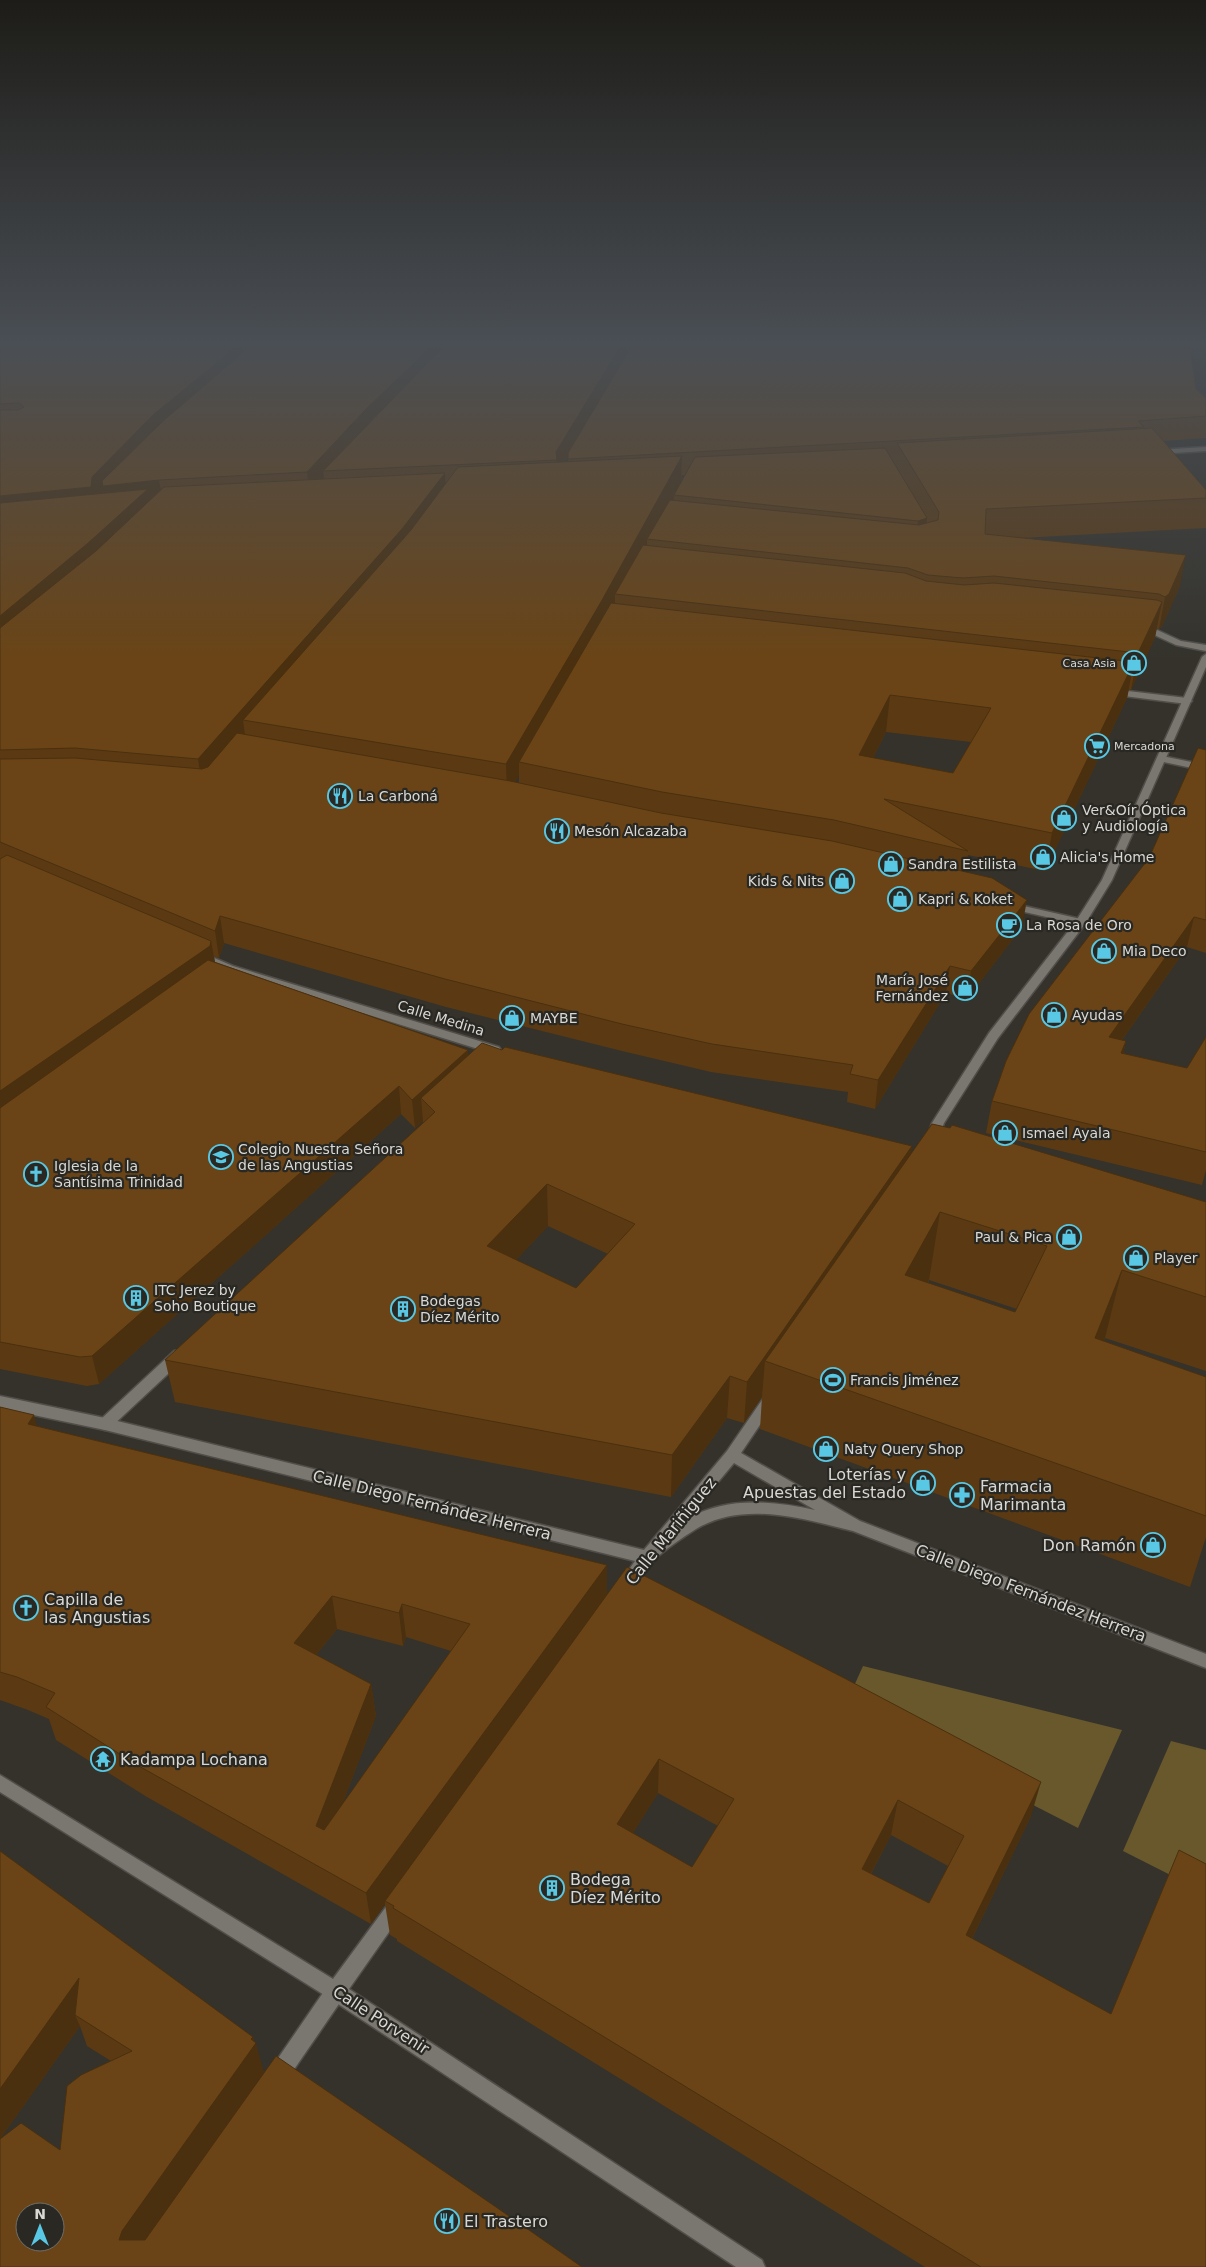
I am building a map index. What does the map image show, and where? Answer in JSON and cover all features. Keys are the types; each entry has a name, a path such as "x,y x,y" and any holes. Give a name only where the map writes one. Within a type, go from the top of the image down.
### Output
{"street":[{"path":"1148,452 1206,448"},
{"path":"1132,629 1152,631 1179,643 1206,648"},
{"path":"928,1156 938,1123 992,1036 1081,922 1107,880 1206,657"},
{"path":"1099,691 1187,701"},
{"path":"1162,759 1206,768"},
{"path":"1004,904 1081,922"},
{"name":"Calle Medina","path":"193,952 229,968 506,1054 495,1064"},
{"path":"105,1424 187,1348"},
{"name":"Calle Mariñiguez","path":"618,1598 647,1557 732,1455 776,1391"},
{"name":"Calle Diego Fernández Herrera","path":"0,1402 105,1424 647,1557 703,1518 734,1509 770,1507 855,1525"},
{"name":"Calle Diego Fernández Herrera","path":"732,1455 855,1525 1206,1661"},
{"name":"Calle Porvenir","path":"0,1783 336,1991 755,2267"},
{"path":"267,2090 405,1895"}],"shaded area":[{"path":"863,1666 1122,1730 1078,1828 844,1708"},
{"path":"1171,1741 1206,1750 1206,1893 1123,1851"}],"building":[{"path":"0,448 121,448 92,477 91,487 0,496"},
{"path":"136,448 330,448 307,472 159,480 103,486 102,481"},
{"path":"345,448 559,448 556,452 557,460 323,471"},
{"path":"571,448 770,448 568,459 568,453"},
{"path":"885,448 927,518 918,521 674,495 695,457"},
{"path":"900,448 1169,448 1206,490 1206,498 986,509 985,534 1186,555 1169,594 1165,597 1159,594 994,576 963,578 928,575 908,568 647,539 670,500 919,525 938,520 939,512"},
{"path":"682,456 601,602 506,764 243,720 411,530 458,467"},
{"path":"445,473 402,529 198,759 75,748 0,750 0,628 96,551 164,487"},
{"path":"148,489 87,544 0,616 0,503"},
{"path":"643,545 905,573 926,581 964,585 994,583 1162,602 1138,653 615,594"},
{"path":"611,603 1134,662 1052,833 884,799 968,851 834,820 662,792 519,762","holes":["890,695 991,708 953,773 859,755"]},
{"path":"237,733 510,781 661,813 832,841 992,878 1027,900 971,971 950,966 878,1080 850,1074 853,1065 712,1044 622,1024 445,979 220,916 215,931 0,842 0,759 75,758 202,769 208,767"},
{"path":"1198,748 1206,750 1206,920 1194,917 1109,1037 1126,1041 1121,1053 1187,1068 1206,1037 1206,1152 992,1101 1006,1061 1029,1014 1149,858"},
{"path":"7,855 211,941 210,946 0,1091 0,859"},
{"path":"208,960 468,1050 412,1100 399,1086 92,1356 80,1357 0,1342 0,1108"},
{"name":"Bodegas Díez Mérito","path":"482,1043 502,1050 505,1047 912,1146 747,1382 730,1376 672,1455 165,1360 435,1112 421,1098","holes":["547,1184 635,1224 576,1288 487,1246"]},
{"path":"932,1124 950,1128 952,1125 1206,1202 1206,1297 1122,1270 1095,1338 1206,1377 1206,1516 765,1361","holes":["940,1212 1047,1246 1015,1312 905,1275"]},
{"path":"0,1407 34,1415 28,1424 607,1565 366,1893 137,1765 46,1707 55,1693 0,1672","holes":["332,1596 399,1613 402,1604 470,1624 324,1830 316,1826 371,1684 294,1643"]},
{"name":"Bodega Díez Mérito","path":"627,1567 846,1679 1041,1782 966,1935 1111,2014 1179,1850 1206,1864 1206,2267 981,2267 393,1908 394,1906 385,1901","holes":["659,1759 734,1799 692,1867 617,1824","898,1800 964,1836 929,1903 862,1869"]},
{"path":"0,1851 253,2037 251,2039 256,2043 122,2231 119,2240 145,2240 276,2056 582,2267 0,2267 0,2139 21,2123 60,2150 67,2086 81,2075 132,2051 75,2015 79,1978 0,2089"}],"place":[{"name":"Casa Asia","path":"1134,663"},
{"name":"Mercadona","path":"1097,746"},
{"name":"La Carboná","path":"340,796"},
{"name":"Ver&Oír Óptica y Audiología","path":"1064,818"},
{"name":"Mesón Alcazaba","path":"557,831"},
{"name":"Alicia's Home","path":"1043,857"},
{"name":"Sandra Estilista","path":"891,864"},
{"name":"Kids & Nits","path":"842,881"},
{"name":"Kapri & Koket","path":"900,899"},
{"name":"La Rosa de Oro","path":"1009,925"},
{"name":"Mia Deco","path":"1104,951"},
{"name":"María José Fernández","path":"965,988"},
{"name":"Ayudas","path":"1054,1015"},
{"name":"MAYBE","path":"512,1018"},
{"name":"Ismael Ayala","path":"1005,1133"},
{"name":"Colegio Nuestra Señora de las Angustias","path":"221,1157"},
{"name":"Iglesia de la Santísima Trinidad","path":"36,1174"},
{"name":"Paul & Pica","path":"1069,1237"},
{"name":"Player","path":"1136,1258"},
{"name":"ITC Jerez by Soho Boutique","path":"136,1298"},
{"name":"Bodegas Díez Mérito","path":"403,1309"},
{"name":"Francis Jiménez","path":"833,1380"},
{"name":"Naty Query Shop","path":"826,1449"},
{"name":"Loterías y Apuestas del Estado","path":"923,1483"},
{"name":"Farmacia Marimanta","path":"962,1495"},
{"name":"Don Ramón","path":"1153,1545"},
{"name":"Capilla de las Angustias","path":"26,1608"},
{"name":"Kadampa Lochana","path":"103,1759"},
{"name":"Bodega Díez Mérito","path":"552,1888"},
{"name":"El Trastero","path":"447,2221"}]}
